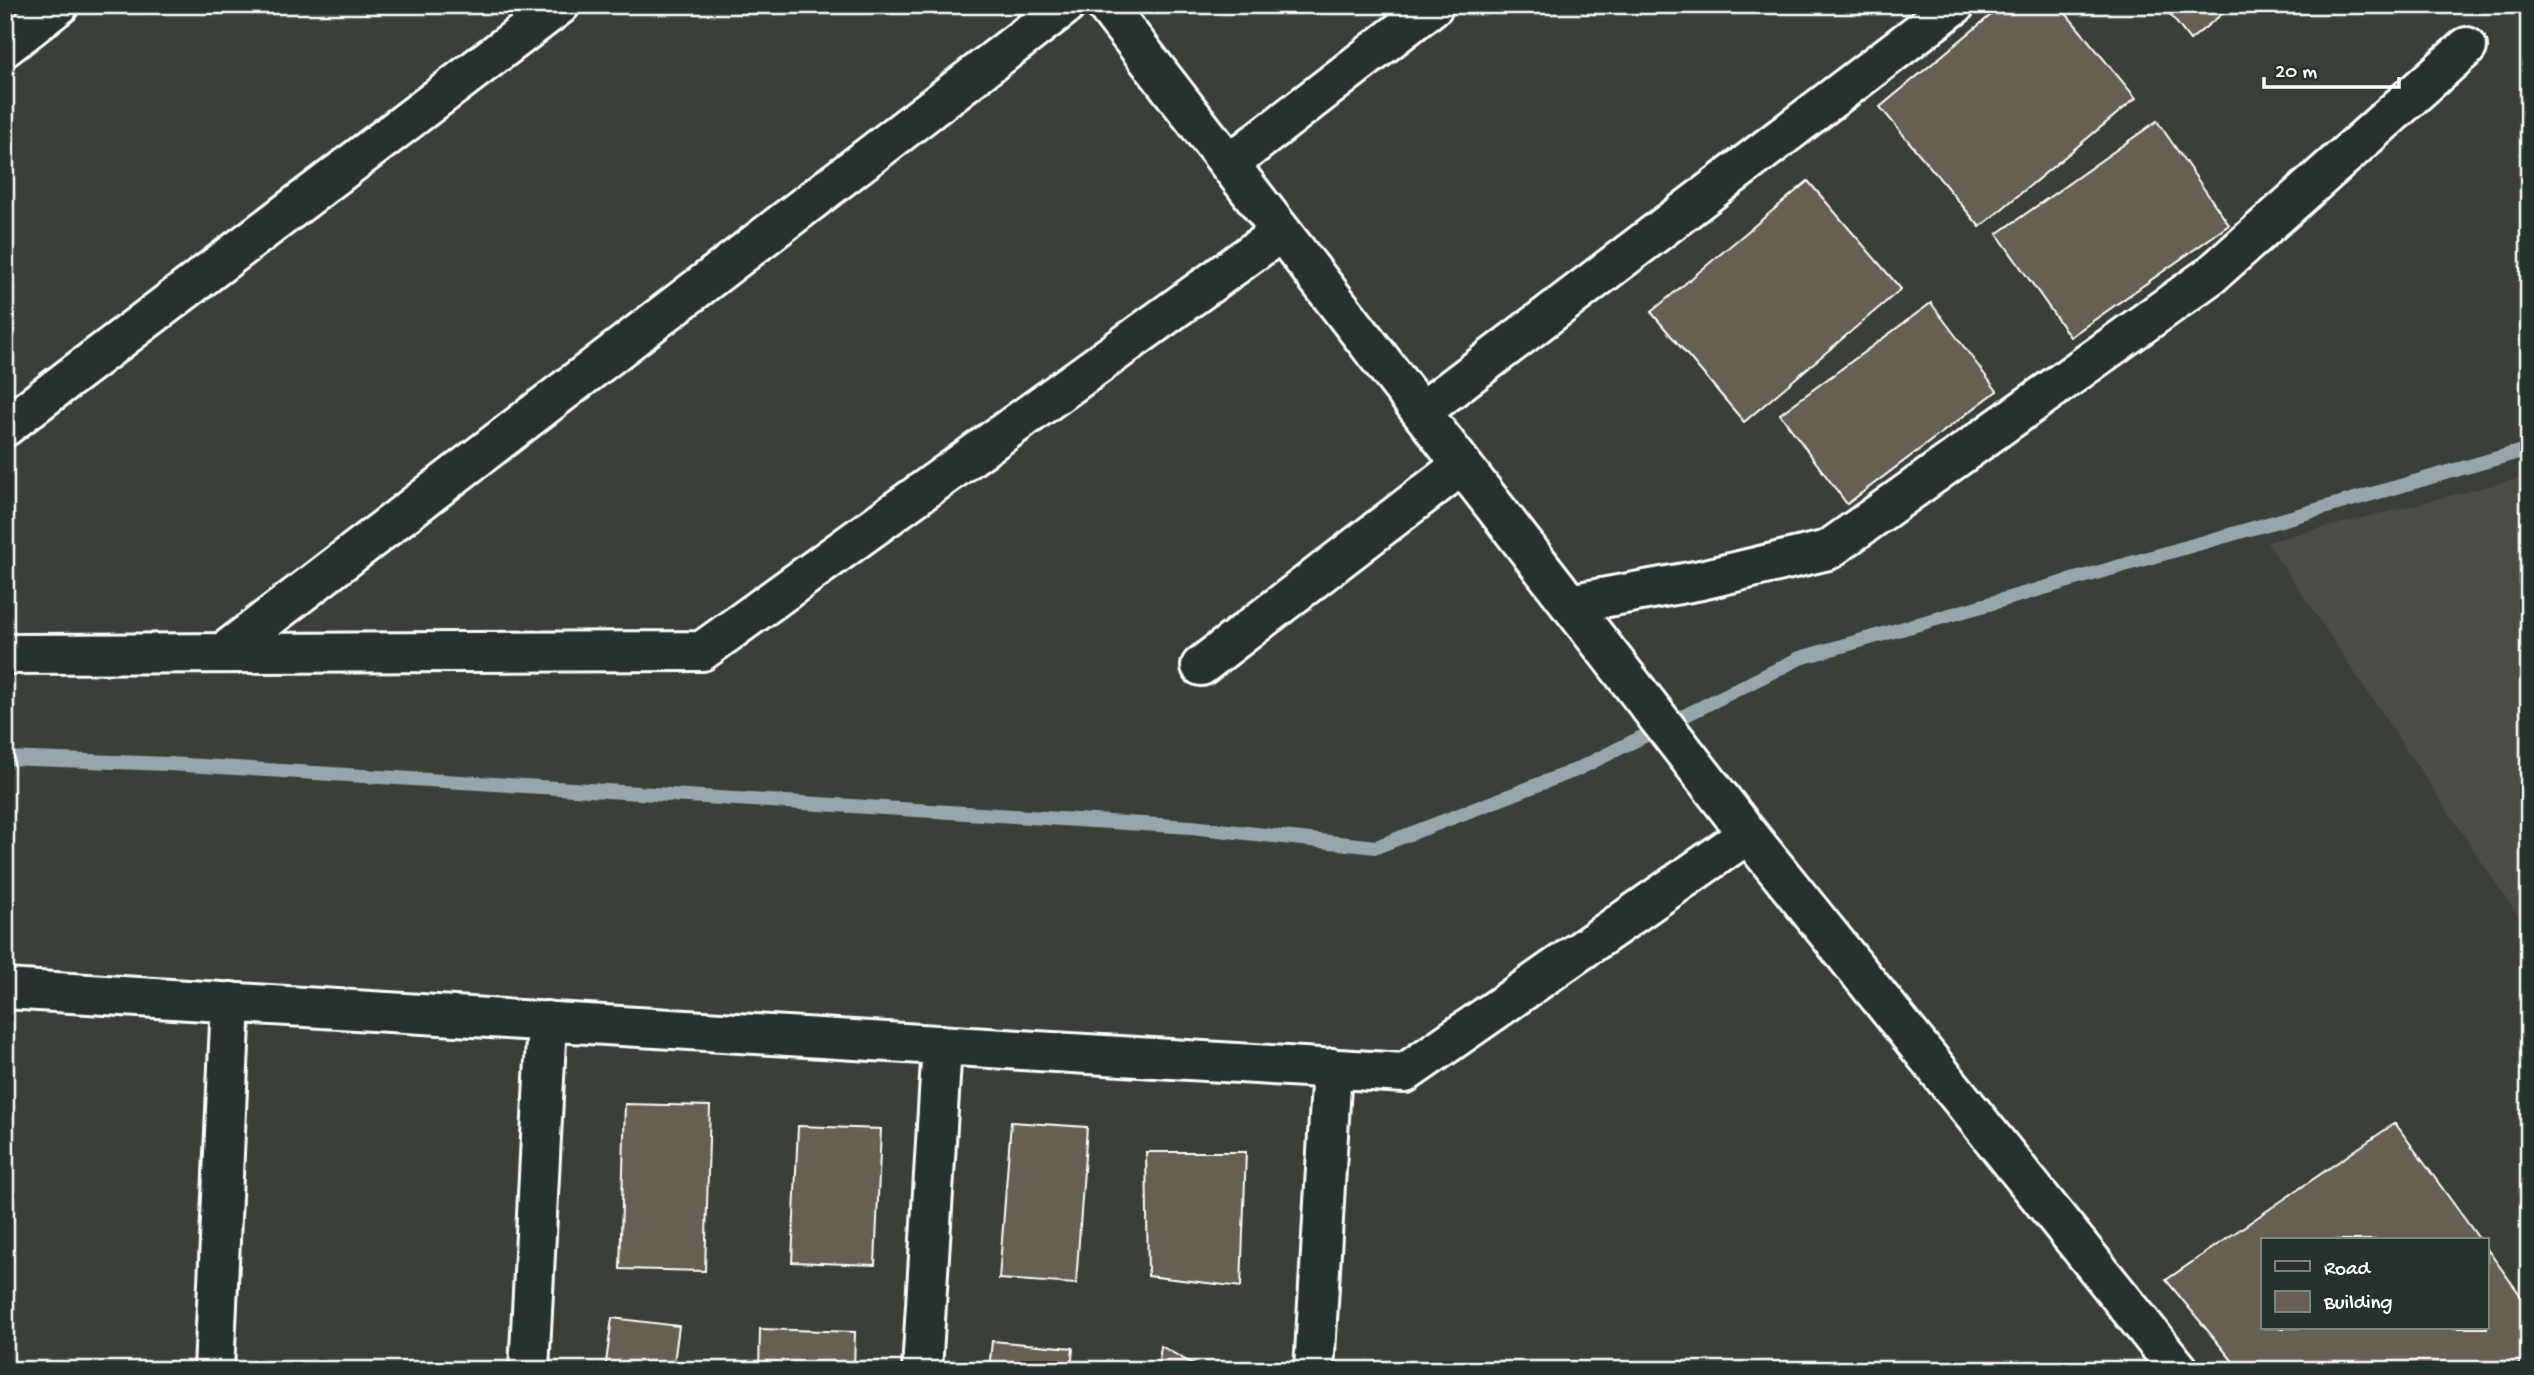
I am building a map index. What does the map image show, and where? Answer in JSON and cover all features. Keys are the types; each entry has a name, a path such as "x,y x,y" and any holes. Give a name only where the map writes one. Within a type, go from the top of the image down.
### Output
{"street":[{"path":"5,47 59,5"},
{"path":"5,428 560,5"},
{"path":"223,653 1066,5"},
{"path":"1106,5 1748,834 2179,1370"},
{"path":"1229,164 1434,5"},
{"path":"1421,412 1955,5"},
{"path":"1569,604 1701,580 1828,550 2211,275 2467,47"},
{"path":"5,654 702,651 1281,232"},
{"path":"1201,666 1462,465"},
{"path":"5,989 1405,1073 1748,834"},
{"path":"214,1370 231,1002"},
{"path":"529,1370 547,1021"},
{"path":"922,1370 942,1045"},
{"path":"1314,1370 1332,1068"}],"shaded area":[{"path":"2529,476 2529,932 2267,542"}],"building":[{"path":"2003,5 2059,5 2136,98 1980,227 1880,107"},
{"path":"2163,5 2233,5 2190,40"},
{"path":"2157,121 2229,225 2070,337 1997,234"},
{"path":"1808,181 1901,289 1744,422 1651,312"},
{"path":"1931,303 1997,391 1847,504 1780,414"},
{"path":"625,1104 710,1106 705,1271 620,1269"},
{"path":"1011,1122 1087,1127 1076,1284 999,1279"},
{"path":"2395,1123 2479,1238 2261,1238 2261,1330 2488,1330 2488,1250 2529,1307 2529,1356 2511,1370 2240,1370 2166,1280"},
{"path":"798,1126 881,1129 875,1265 792,1262"},
{"path":"1146,1152 1246,1152 1241,1287 1148,1276"},
{"path":"612,1318 679,1326 673,1370 605,1370"},
{"path":"760,1329 855,1332 854,1370 759,1370"},
{"path":"992,1341 1073,1348 1071,1370 989,1370"},
{"path":"1161,1346 1203,1370 1158,1370"}],"waterway":[{"path":"5,758 169,764 1191,827 1376,847 1576,770 1800,658 2529,449"}]}
